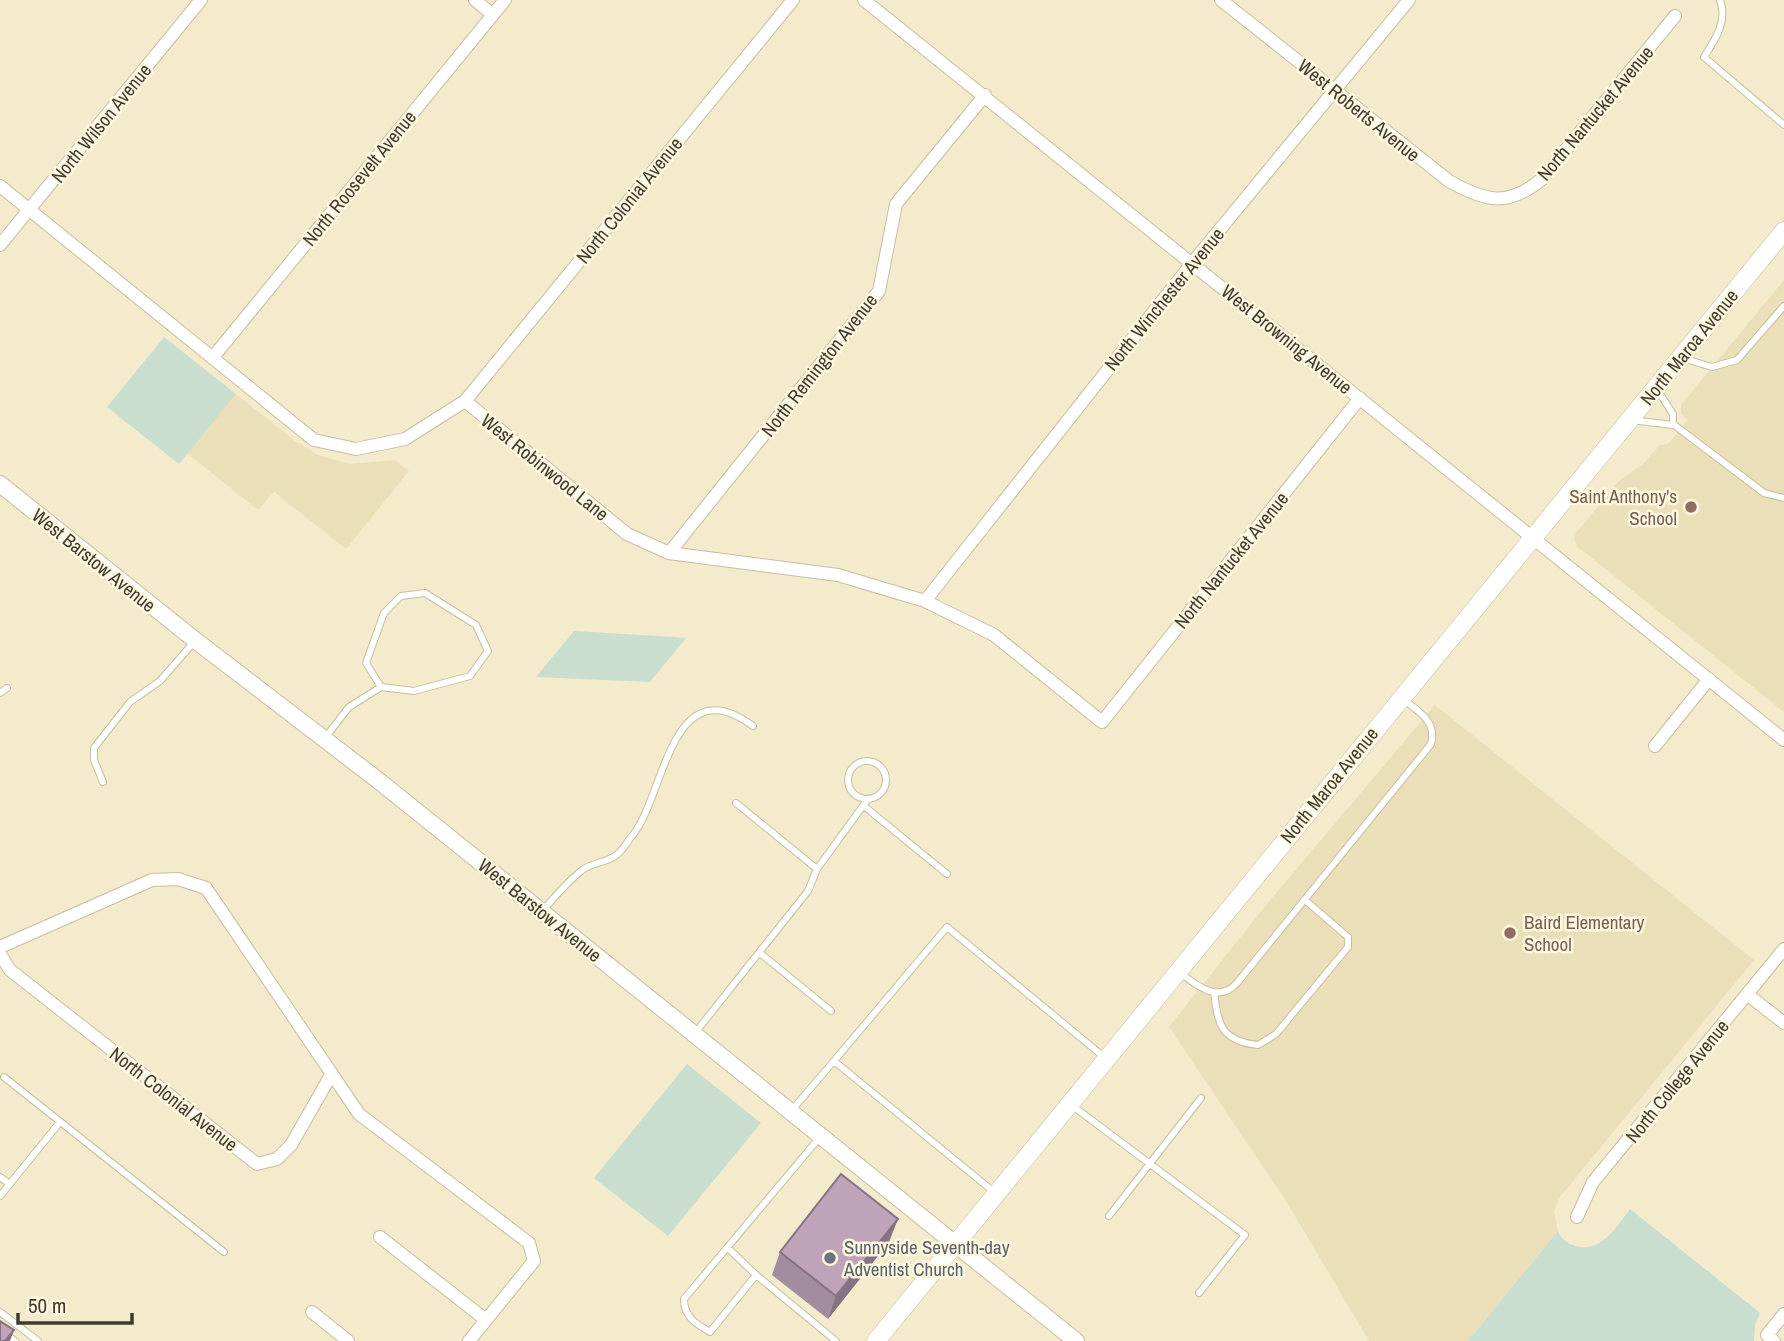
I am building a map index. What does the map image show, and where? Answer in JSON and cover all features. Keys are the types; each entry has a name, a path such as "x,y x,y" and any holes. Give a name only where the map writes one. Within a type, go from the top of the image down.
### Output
{"main road":[{"name":"North Maroa Avenue","path":"876,1341 954,1242 1784,230"}],"street":[{"name":"North Wilson Avenue","path":"0,245 201,0"},
{"path":"475,0 493,15"},
{"name":"North Roosevelt Avenue","path":"214,356 505,0"},
{"name":"North Colonial Avenue","path":"465,401 793,0"},
{"name":"West Browning Avenue","path":"864,0 1784,740"},
{"name":"West Roberts Avenue","path":"1221,0 1449,181 1476,197 1507,199"},
{"name":"North Winchester Avenue","path":"925,601 1193,262 1409,0"},
{"name":"North Nantucket Avenue","path":"1507,199 1525,192 1542,179 1675,16"},
{"name":"North Remington Avenue","path":"669,553 879,291 896,204 985,95"},
{"name":"West Robinwood Lane","path":"0,186 214,356 314,440 356,449 405,439 465,401 627,534 669,553 838,575 925,601 994,635 1102,722"},
{"name":"North Nantucket Avenue","path":"1102,722 1360,398"},
{"name":"West Barstow Avenue","path":"0,484 695,1033 1076,1341"},
{"path":"1655,746 1709,679"},
{"path":"0,947 152,880 178,878 206,888 359,1114 529,1243 534,1261 469,1341"},
{"name":"North College Avenue","path":"1577,1217 1593,1182 1784,950"},
{"name":"North Colonial Avenue","path":"0,954 10,970 257,1164 277,1158 291,1145 331,1075"},
{"path":"1747,994 1784,1024"},
{"path":"380,1237 486,1320"},
{"path":"312,1312 348,1341"},
{"path":"1770,1338 1784,1314"}],"lane":[{"path":"1720,0 1721,21 1717,37 1703,57 1784,125"},
{"path":"1680,357 1712,366 1737,360 1784,306"},
{"path":"1656,387 1673,414 1673,424"},
{"path":"1629,420 1658,425 1673,424 1764,494 1784,498"},
{"path":"323,739 349,707 381,687 414,691 470,676 488,651 476,625 425,593 401,596 384,613 366,663 381,687"},
{"path":"103,782 94,760 94,748 130,702 160,681 195,640"},
{"path":"0,693 7,688"},
{"path":"1178,971 1202,989 1214,992 1232,989 1305,900 1431,744 1433,731 1428,720 1401,698"},
{"path":"541,911 583,869 615,856 636,832 662,764 685,727 700,712 717,710 736,714 753,726"},
{"path":"695,1033 808,891 817,869 866,802 884,789 886,777 880,766 869,761 856,764 848,779 851,791 866,802 947,874"},
{"path":"736,803 817,869"},
{"path":"1214,992 1218,1021 1233,1039 1258,1045 1276,1034 1348,947 1348,937 1305,900"},
{"path":"791,1111 947,926 1106,1058"},
{"path":"760,953 831,1011"},
{"path":"834,1061 995,1193"},
{"path":"4,1077 224,1252"},
{"path":"1110,1216 1201,1098"},
{"path":"1069,1103 1245,1235 1199,1293"},
{"path":"0,1196 60,1122"},
{"path":"756,1275 710,1332 693,1322 684,1308 684,1299 729,1249 821,1136"},
{"path":"0,1177 10,1184"},
{"path":"729,1249 756,1275 836,1341"},
{"path":"0,1312 37,1341"},
{"path":"0,1329 15,1341"}],"shaded area":[{"name":"Saint Anthony's School","path":"1784,280 1784,712 1578,547 1574,540 1576,533 1620,480 1643,464 1660,445 1668,444 1688,420 1681,413 1681,405"},
{"path":"236,394 295,441 318,455 350,464 394,460 409,471 346,549 274,492 258,510 187,453"},
{"path":"1435,705 1754,960 1560,1197 1554,1211 1558,1231 1468,1341 1369,1341 1288,1204 1169,1027 1266,905"}],"green space":[{"path":"164,337 236,394 179,464 107,407"},
{"path":"574,631 686,638 650,682 536,677"},
{"path":"687,1064 761,1123 668,1236 594,1178"},
{"path":"1630,1209 1760,1313 1755,1325 1754,1341 1468,1341 1558,1231 1570,1244 1592,1246 1607,1238"}],"building":[{"name":"Sunnyside Seventh-day Adventist Church","path":"841,1174 898,1219 836,1296 780,1252"},
{"path":"0,1321 14,1330 5,1341 0,1341"}],"place":[{"name":"Saint Anthony's School","path":"1691,507"},
{"name":"Baird Elementary School","path":"1510,933"},
{"name":"Sunnyside Seventh-day Adventist Church","path":"830,1258"}]}
